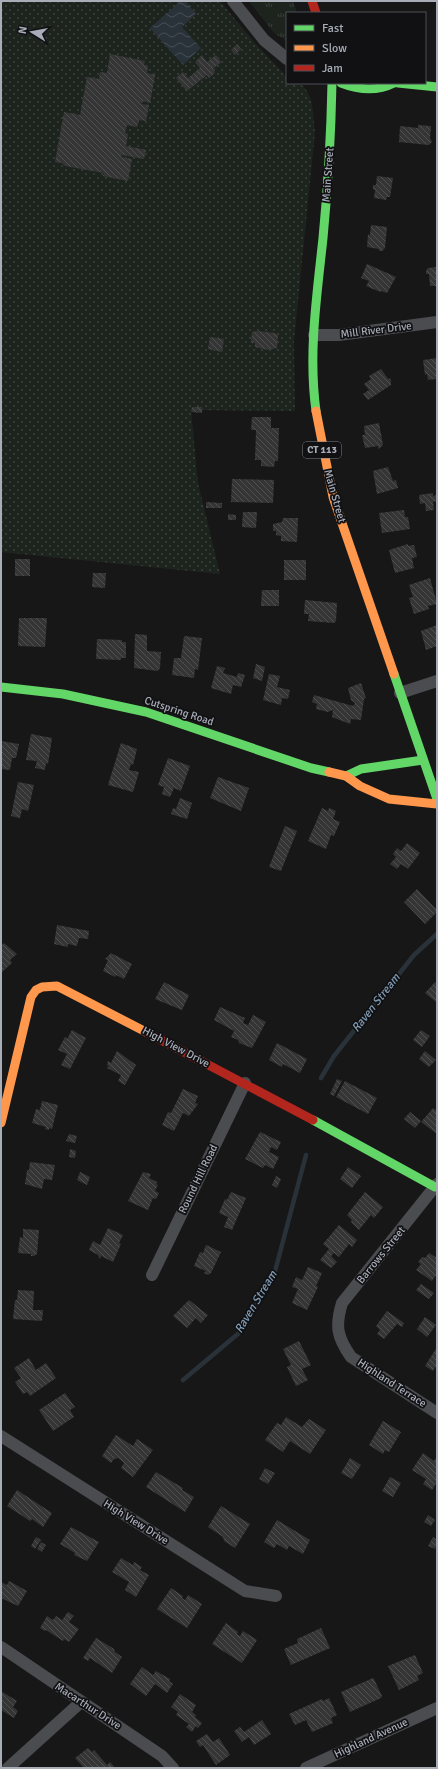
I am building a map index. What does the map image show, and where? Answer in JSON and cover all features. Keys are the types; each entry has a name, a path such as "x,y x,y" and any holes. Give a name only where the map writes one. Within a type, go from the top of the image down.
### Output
{"street":[{"path":"233,1 264,40 286,58"},
{"path":"312,1 316,12"},
{"name":"Main Street","path":"332,84 330,164 314,335 313,376 316,414 321,445 333,497 437,799"},
{"path":"343,84 376,90 385,89 392,84"},
{"path":"408,84 437,87"},
{"name":"Mill River Drive","path":"314,335 338,335 437,322"},
{"path":"400,692 437,681"},
{"name":"Cutspring Road","path":"1,687 63,694 146,712 311,768 346,776 360,786 389,799 437,804"},
{"path":"346,776 361,769 423,760"},
{"name":"High View Drive","path":"1,1123 34,992 44,986 58,986 245,1083 436,1186"},
{"name":"Round Hill Road","path":"152,1275 245,1083"},
{"name":"Barrows Street","path":"338,1331 338,1316 342,1303 436,1186"},
{"name":"Highland Terrace","path":"338,1331 342,1344 351,1357 437,1413"},
{"name":"High View Drive","path":"1,1436 244,1591 276,1596"},
{"name":"Macarthur Drive","path":"1,1647 162,1756 173,1768"},
{"path":"8,1768 81,1702"},
{"name":"Highland Avenue","path":"306,1768 437,1708"}],"green space":[{"path":"1,1 220,1 254,42 286,76 286,84 300,84 303,86 311,101 315,132 294,341 295,411 191,410 198,483 220,574 1,552"},
{"path":"249,1 293,1 297,12 286,12 286,40 274,33"}],"water":[{"path":"181,1 185,1 196,14 182,27 201,48 183,65 150,28"}],"building":[{"path":"237,44 241,49 235,55 231,50"},
{"path":"110,54 145,61 144,65 148,66 147,73 155,75 150,103 142,101 141,104 149,105 146,121 139,120 137,127 127,125 125,133 128,134 126,146 146,150 144,159 122,155 121,157 132,159 128,181 103,176 104,173 65,166 62,163 55,162 64,112 80,115 87,77 99,79 100,72 107,73"},
{"path":"202,55 207,62 216,55 221,62 213,69 215,73 209,78 207,75 187,91 176,78 183,72 188,78 200,68 195,62"},
{"path":"418,125 431,126 430,138 432,142 429,145 399,142 400,126 418,128"},
{"path":"377,176 393,178 390,197 387,197 386,200 374,198 375,190 373,189 373,185 376,185"},
{"path":"371,225 387,227 385,248 382,251 367,247 368,234 370,235"},
{"path":"367,264 396,277 387,293 380,292 366,286 369,281 361,278"},
{"path":"437,267 437,286 430,286 429,274 426,274 426,271 428,268"},
{"path":"257,331 274,333 278,335 277,348 268,350 255,347 255,343 251,343 252,332"},
{"path":"210,337 224,339 222,352 208,349"},
{"path":"437,358 437,379 428,380 427,374 425,375 423,360"},
{"path":"381,369 388,379 390,378 391,385 368,400 363,394 369,390 364,384 371,379 369,376"},
{"path":"192,407 202,407 202,413 191,412"},
{"path":"252,417 271,417 271,428 279,428 278,461 275,461 274,467 261,466 261,460 255,460 256,430 251,430"},
{"path":"379,423 383,445 378,449 378,446 365,448 362,435 365,435 364,426"},
{"path":"388,467 393,481 396,480 398,488 377,494 373,471"},
{"path":"232,479 274,480 273,503 231,502"},
{"path":"433,493 433,496 437,495 437,501 433,502 434,510 426,511 425,503 420,504 419,495"},
{"path":"206,502 222,503 222,508 206,508"},
{"path":"404,510 405,517 408,517 410,529 382,533 379,513"},
{"path":"243,512 257,512 256,528 242,527"},
{"path":"228,514 236,515 236,520 228,520"},
{"path":"283,518 298,518 297,542 281,541 281,536 276,535 276,531 273,531 273,524 282,522"},
{"path":"408,544 408,546 414,545 417,557 412,558 414,568 395,573 389,550"},
{"path":"15,559 30,559 30,576 15,576"},
{"path":"284,560 306,560 306,580 284,580"},
{"path":"93,573 106,573 105,588 92,587"},
{"path":"430,578 437,604 428,606 429,609 414,614 409,598 413,597 409,585"},
{"path":"262,590 279,590 279,606 261,606"},
{"path":"305,600 337,603 336,621 334,623 308,621 309,614 304,614"},
{"path":"19,618 47,618 45,647 18,646"},
{"path":"437,625 437,646 426,650 421,631"},
{"path":"135,634 147,635 147,651 161,652 160,668 158,671 134,668"},
{"path":"184,636 202,638 198,670 195,669 194,678 172,675 174,658 181,658"},
{"path":"97,639 122,640 122,642 126,642 126,658 121,658 121,660 96,659"},
{"path":"256,664 265,667 262,681 253,678"},
{"path":"217,666 225,668 223,673 237,677 238,673 245,675 241,687 233,685 231,694 211,688"},
{"path":"269,674 280,676 277,687 290,690 288,699 282,698 281,705 263,700"},
{"path":"361,683 366,698 364,699 361,720 351,719 350,724 332,717 333,710 328,712 316,709 317,704 312,702 314,695 353,706 355,703 351,700 348,688"},
{"path":"31,734 52,738 48,764 46,763 45,770 35,768 37,761 26,760"},
{"path":"1,741 19,744 16,758 12,758 10,770 1,769"},
{"path":"121,743 137,749 133,765 131,764 129,770 139,772 133,792 108,785"},
{"path":"168,758 190,766 181,791 174,788 170,797 162,794 164,787 158,785"},
{"path":"218,777 249,788 241,811 210,798"},
{"path":"18,782 34,785 28,811 22,809 20,818 11,816"},
{"path":"180,798 192,803 187,819 171,814 173,808 176,809"},
{"path":"322,808 328,811 329,808 336,811 333,819 340,822 334,836 331,835 326,849 308,841"},
{"path":"285,826 297,831 281,871 269,867"},
{"path":"407,843 420,853 408,869 401,864 397,869 390,864 396,857 393,854 397,848 401,851"},
{"path":"417,889 437,910 437,912 425,924 404,902"},
{"path":"57,925 89,931 88,939 79,938 77,946 68,944 68,947 54,944"},
{"path":"4,943 17,954 10,960 12,963 1,973 1,946"},
{"path":"111,953 132,964 124,979 116,975 115,977 103,971 108,960 105,959"},
{"path":"164,982 189,995 182,1010 155,999"},
{"path":"435,982 437,984 436,1002 425,993"},
{"path":"220,1007 245,1018 243,1023 248,1025 253,1015 266,1022 252,1048 239,1043 238,1040 231,1037 234,1031 214,1020"},
{"path":"72,1030 86,1038 70,1069 61,1065 67,1054 58,1050 65,1037 67,1039"},
{"path":"421,1030 430,1036 422,1047 413,1040"},
{"path":"277,1043 307,1059 300,1073 283,1064 282,1067 269,1060"},
{"path":"117,1051 136,1065 125,1085 118,1081 121,1075 107,1068 109,1066 107,1065 108,1061 111,1063"},
{"path":"425,1051 436,1060 429,1067 419,1059"},
{"path":"337,1079 342,1081 334,1096 330,1094"},
{"path":"345,1081 377,1098 368,1114 336,1097"},
{"path":"183,1089 198,1096 195,1103 198,1104 189,1116 183,1113 174,1131 162,1125 168,1112 171,1113"},
{"path":"42,1101 58,1105 52,1129 49,1128 49,1130 45,1129 46,1127 32,1123 36,1109 40,1110"},
{"path":"433,1108 437,1111 437,1134 421,1122"},
{"path":"410,1112 421,1121 415,1128 404,1119"},
{"path":"260,1132 281,1142 277,1150 271,1147 269,1152 279,1157 273,1169 265,1165 263,1168 245,1159"},
{"path":"69,1134 77,1136 75,1143 66,1141"},
{"path":"70,1149 76,1151 75,1158 69,1157"},
{"path":"30,1162 55,1165 52,1180 44,1179 42,1189 25,1184"},
{"path":"348,1167 361,1176 352,1188 340,1179"},
{"path":"80,1172 90,1177 87,1185 77,1180"},
{"path":"143,1172 151,1174 149,1178 157,1182 156,1184 158,1185 155,1191 159,1193 156,1199 153,1198 148,1210 128,1201"},
{"path":"276,1176 281,1179 277,1188 272,1185"},
{"path":"231,1192 246,1198 232,1230 224,1227 228,1217 219,1213 225,1199 227,1200"},
{"path":"365,1192 383,1207 374,1218 371,1215 359,1230 351,1222 352,1220 347,1215"},
{"path":"339,1225 357,1240 352,1247 349,1244 339,1257 334,1253 331,1256 337,1262 331,1268 320,1260 329,1249 323,1244"},
{"path":"108,1228 123,1235 119,1243 121,1244 113,1262 101,1256 100,1259 98,1255 89,1250 93,1241 100,1245"},
{"path":"23,1229 39,1230 37,1254 34,1256 31,1256 31,1254 18,1253 20,1237 23,1238"},
{"path":"206,1245 221,1252 211,1273 208,1275 204,1273 206,1271 194,1266 200,1252 203,1253"},
{"path":"429,1253 437,1258 437,1274 432,1281 416,1270 421,1264 418,1262 422,1257 425,1258"},
{"path":"308,1267 322,1273 316,1286 318,1287 307,1310 292,1303 298,1289 292,1287 296,1277 302,1280"},
{"path":"421,1284 434,1293 429,1299 416,1290"},
{"path":"18,1290 34,1291 33,1310 43,1310 42,1321 13,1319 15,1300 17,1300"},
{"path":"189,1300 208,1315 201,1323 196,1318 187,1328 173,1316"},
{"path":"387,1311 404,1323 402,1327 397,1324 384,1339 377,1334 380,1330 376,1326"},
{"path":"425,1317 436,1325 427,1337 417,1329"},
{"path":"299,1341 311,1365 302,1369 308,1380 296,1386 287,1367 291,1365 283,1349"},
{"path":"437,1347 437,1368 435,1367 433,1371 425,1366"},
{"path":"29,1358 36,1370 46,1363 56,1378 30,1396 27,1392 23,1394 15,1382 21,1378 14,1368"},
{"path":"65,1393 75,1407 70,1410 74,1417 53,1431 39,1410"},
{"path":"286,1417 302,1427 309,1419 326,1430 310,1454 290,1441 283,1452 265,1440 277,1423 281,1425"},
{"path":"383,1421 401,1432 389,1452 385,1450 383,1454 369,1445"},
{"path":"116,1435 133,1446 137,1439 153,1450 133,1477 121,1468 124,1463 118,1458 114,1459 111,1463 102,1456"},
{"path":"423,1453 434,1461 436,1458 437,1459 437,1482 432,1490 423,1484 426,1479 412,1470"},
{"path":"350,1458 361,1465 352,1479 341,1473"},
{"path":"265,1468 275,1473 268,1484 259,1479"},
{"path":"156,1472 183,1488 182,1490 194,1497 185,1512 146,1487"},
{"path":"390,1477 401,1483 393,1497 382,1491"},
{"path":"17,1490 52,1513 43,1527 32,1519 30,1521 7,1506"},
{"path":"221,1506 250,1524 235,1548 224,1541 223,1537 208,1527"},
{"path":"428,1515 435,1520 431,1526 424,1522"},
{"path":"277,1520 310,1540 303,1554 289,1546 287,1550 277,1544 274,1548 264,1542"},
{"path":"71,1527 99,1542 87,1561 74,1555 75,1553 60,1544"},
{"path":"36,1537 41,1540 35,1549 31,1546"},
{"path":"433,1537 437,1540 435,1549 428,1546"},
{"path":"41,1542 46,1545 42,1552 37,1549"},
{"path":"121,1558 133,1565 134,1562 142,1567 140,1570 149,1575 136,1597 125,1590 129,1582 112,1572"},
{"path":"9,1581 27,1591 18,1606 1,1598 1,1582 7,1585"},
{"path":"171,1588 183,1596 182,1598 185,1600 188,1595 202,1604 187,1628 157,1609"},
{"path":"68,1612 74,1616 69,1622 79,1629 69,1642 64,1639 63,1641 46,1630 45,1631 40,1628 47,1616 53,1620 56,1616 62,1620"},
{"path":"226,1623 238,1632 237,1634 240,1636 243,1631 257,1640 242,1663 212,1644"},
{"path":"321,1628 330,1648 291,1665 284,1649 298,1643 297,1639"},
{"path":"96,1638 114,1649 115,1652 122,1657 112,1673 90,1658 88,1661 83,1658"},
{"path":"415,1655 423,1673 417,1676 419,1680 399,1690 388,1666"},
{"path":"142,1667 153,1675 156,1671 170,1679 169,1681 173,1684 167,1693 155,1684 146,1696 130,1684"},
{"path":"373,1678 382,1696 381,1698 350,1712 341,1692"},
{"path":"1,1691 17,1701 13,1707 18,1711 14,1718 1,1710"},
{"path":"180,1694 196,1705 192,1712 202,1723 198,1728 196,1726 192,1732 186,1727 189,1724 176,1715 178,1712 171,1707"},
{"path":"329,1698 337,1715 331,1718 333,1723 312,1732 306,1720 295,1725 289,1714 322,1699 323,1701"},
{"path":"262,1720 271,1734 254,1745 249,1737 242,1742 234,1731 240,1727 244,1732"},
{"path":"207,1734 213,1742 219,1738 230,1755 216,1765 203,1745 200,1747 196,1741"},
{"path":"88,1748 92,1752 94,1750 107,1765 110,1762 115,1768 84,1768 75,1758"}],"waterway":[{"name":"Raven Stream","path":"321,1078 334,1056 414,955 437,934"},
{"name":"Raven Stream","path":"183,1380 239,1333 274,1275 306,1155"}],"traffic: fast":[{"path":"316,411 313,368 314,324 328,180 332,84"},
{"path":"344,84 368,89 381,88 392,84"},
{"path":"408,84 437,87"},
{"path":"394,674 437,799"},
{"path":"1,687 63,694 146,712 311,768 329,772"},
{"path":"346,776 361,769 423,760"},
{"path":"313,1120 435,1187"}],"traffic: slow":[{"path":"316,411 333,497 394,674"},
{"path":"329,772 346,776 360,786 389,799 437,804"},
{"path":"1,1123 31,997 36,990 42,987 57,986 146,1032"}],"traffic: jam":[{"path":"312,1 316,12"},
{"path":"146,1032 313,1120"}]}
